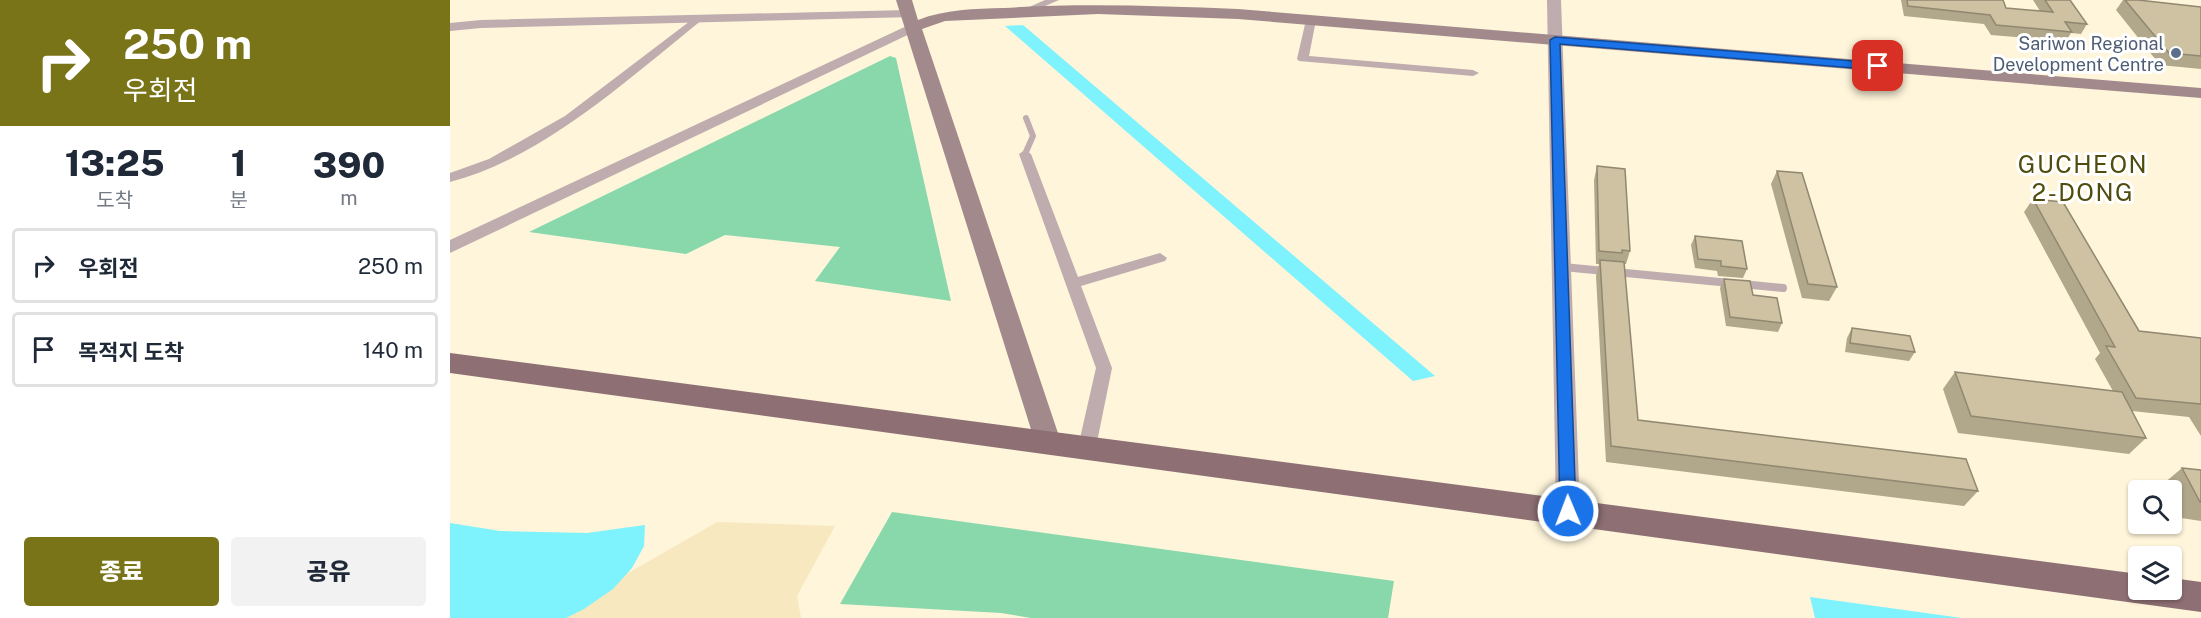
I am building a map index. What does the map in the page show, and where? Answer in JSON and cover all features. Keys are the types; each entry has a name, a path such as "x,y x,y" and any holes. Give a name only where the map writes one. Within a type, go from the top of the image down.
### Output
{"main road":[{"path":"1048,441 908,14 944,16 1110,9 1238,14 2201,93"},
{"path":"450,363 1048,441 2128,587"},
{"path":"2182,595 2201,597"}],"street":[{"path":"1025,11 1054,0"},
{"path":"1554,0 1568,511"},
{"path":"450,27 699,18 908,14"},
{"path":"450,247 908,14"},
{"path":"450,178 494,162 569,119 699,18"},
{"path":"1311,20 1303,59 1473,73"},
{"path":"1025,154 1104,368 1088,447"},
{"path":"1073,284 1160,258"}],"lane":[{"path":"1025,154 1033,136 1026,118"},
{"path":"1561,267 1782,288"}],"shaded area":[{"path":"717,522 835,526 797,596 801,618 550,618"}],"green space":[{"path":"890,56 896,58 951,301 815,281 840,247 725,235 686,254 529,232"},
{"path":"892,512 1394,581 1388,618 1031,618 1001,613 840,604"}],"water":[{"path":"1023,25 1435,376 1413,381 1005,26"},
{"path":"450,523 500,531 587,533 645,525 644,546 632,568 613,589 566,618 450,618"},
{"path":"1810,597 1962,618 1815,618"}],"building":[{"path":"1907,0 2003,0 2006,8 2053,12 2045,0 2070,0 2087,24 2065,22 2072,32 1996,25 1990,15 1908,6"},
{"path":"2125,0 2201,7 2201,56 2169,53"},
{"path":"1597,166 1625,169 1630,251 1622,250 1622,253 1599,251"},
{"path":"1777,171 1802,173 1837,287 1808,284"},
{"path":"2033,199 2063,202 2139,331 2201,338 2201,404 2136,398 2106,346 2115,347"},
{"path":"1695,236 1742,241 1747,269 1721,266 1721,261 1698,259"},
{"path":"1600,260 1624,262 1638,420 1966,459 1978,491 1611,446"},
{"path":"1724,279 1750,281 1753,295 1777,298 1782,323 1730,317"},
{"path":"1852,328 1910,336 1915,352 1850,343"},
{"path":"1955,372 2122,392 2146,438 1971,416"},
{"path":"2182,468 2201,470 2201,502 2200,502"}],"place":[{"name":"Sariwon Regional Development Centre","path":"2176,53"}],"district":[{"name":"GUCHEON 2-DONG","path":"2083,178"}],"route":[{"path":"1568,511 1555,40 1878,66"}]}
